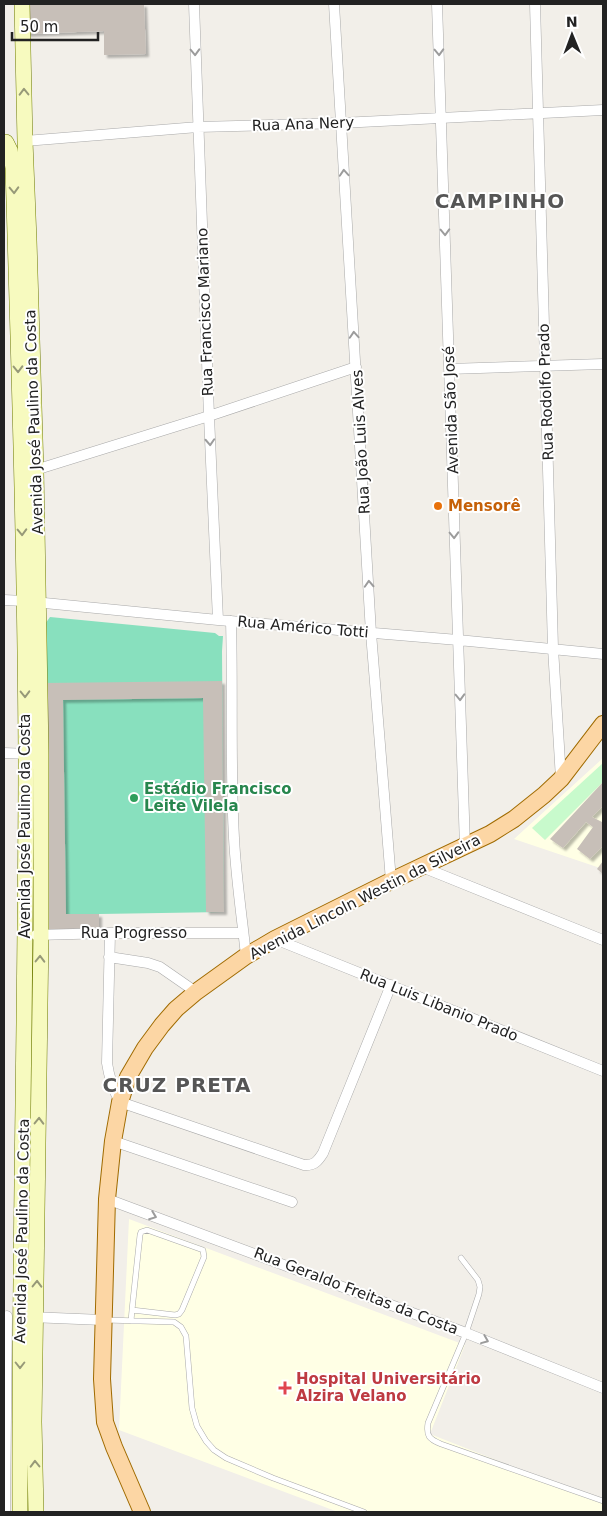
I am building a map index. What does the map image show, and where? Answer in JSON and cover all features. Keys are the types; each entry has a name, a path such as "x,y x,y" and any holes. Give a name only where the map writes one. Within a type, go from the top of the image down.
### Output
{"main road":[{"name":"Avenida José Paulino da Costa","path":"22,4 24,141 22,241 31,601 41,754 41,934 36,1317 16,1421 36,1512"},
{"name":"Rua Ana Nery","path":"5,142 24,141"},
{"name":"Avenida José Paulino da Costa","path":"5,142 10,150 22,241"},
{"name":"Avenida José Paulino da Costa","path":"20,1512 10,1316 25,936 26,754 31,601"},
{"name":"Avenida Lincoln Westin da Silveira","path":"142,1512 105,1422 102,1379 107,1198 113,1141 120,1102 128,1077 154,1036 176,1009 196,992 246,956 275,939 490,834 514,819 561,779 603,724"}],"street":[{"name":"Rua Francisco Mariano","path":"194,4 218,620"},
{"name":"Rua João Luis Alves","path":"334,4 371,633 391,881"},
{"name":"Avenida São José","path":"437,4 465,846"},
{"name":"Rua Rodolfo Prado","path":"535,4 553,648 561,779"},
{"name":"Rua Ana Nery","path":"24,141 198,127 603,110"},
{"path":"450,370 603,364"},
{"path":"28,471 209,416 356,367"},
{"name":"Rua Américo Totti","path":"4,600 603,654"},
{"path":"231,620 232,799 238,889 246,956"},
{"path":"4,753 41,754"},
{"path":"422,867 603,940"},
{"path":"110,933 107,1063 109,1078 120,1102 295,1162 310,1165 315,1163 323,1154 391,985"},
{"name":"Rua Progresso","path":"25,936 110,933 243,933"},
{"name":"Rua Luis Libanio Prado","path":"275,939 603,1071"},
{"path":"109,958 132,960 154,965 196,992"},
{"path":"113,1141 292,1202"},
{"name":"Rua Geraldo Freitas da Costa","path":"107,1198 466,1332 603,1388"},
{"path":"10,1316 103,1320"},
{"path":"5,1512 16,1421"}],"lane":[{"path":"131,1321 132,1310 141,1232 147,1230 203,1250 204,1257 179,1314 132,1310"},
{"path":"461,1258 475,1275 480,1287 466,1332 428,1423 428,1437 440,1444 603,1501"},
{"path":"103,1320 174,1322 181,1327 186,1336 192,1408 197,1426 214,1450 226,1458 272,1478 364,1512"}],"shaded area":[{"path":"602,759 603,869 514,839"},
{"name":"Hospital Universitário Alzira Velano","path":"129,1219 465,1345 430,1434 603,1502 603,1512 338,1512 119,1430"}],"green space":[{"name":"Estádio Francisco Leite Vilela","path":"50,617 215,633 223,636 224,912 99,914 99,930 46,931 45,624"},
{"path":"603,763 603,782 545,840 532,828"}],"building":[{"path":"22,4 144,4 146,54 104,55 104,31 22,34"},
{"path":"222,681 224,912 206,912 203,698 63,700 66,914 99,914 99,930 46,931 43,683"},
{"path":"603,782 603,806 592,817 603,821 603,846 590,859 577,849 593,827 586,822 563,848 550,839"},
{"path":"603,861 603,874 597,869"}],"place":[{"name":"Mensorê","path":"438,506"},
{"name":"Estádio Francisco Leite Vilela","path":"134,798"},
{"name":"Hospital Universitário Alzira Velano","path":"285,1388"}],"district":[{"name":"CAMPINHO","path":"500,201"},
{"name":"CRUZ PRETA","path":"177,1085"}]}
